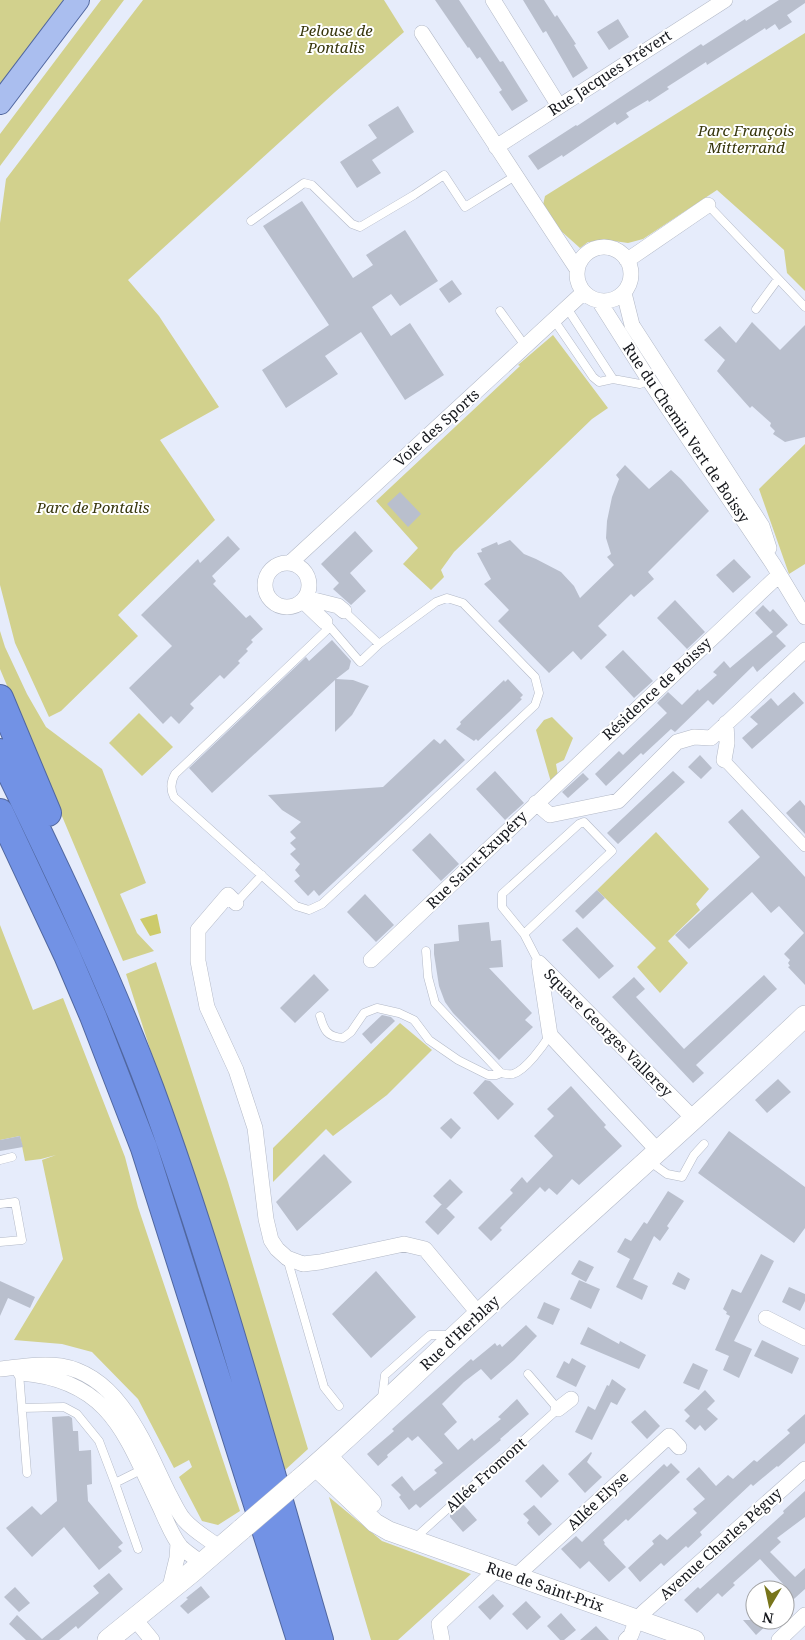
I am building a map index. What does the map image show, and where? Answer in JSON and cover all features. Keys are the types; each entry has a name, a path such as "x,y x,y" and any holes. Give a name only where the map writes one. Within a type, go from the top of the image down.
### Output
{"highway":[{"path":"0,698 98,929 103,971"},
{"path":"0,752 103,971 150,1089 191,1204 320,1640"},
{"path":"0,812 67,955 93,1016 144,1148 300,1640"},
{"path":"0,846 67,955"}],"main road":[{"path":"0,103 78,0"},
{"name":"Rue d'Herblay","path":"108,1640 299,1480 805,1017"}],"street":[{"path":"493,0 559,106"},
{"name":"Rue Jacques Prévert","path":"496,147 725,0"},
{"path":"422,33 546,225 562,244 577,269"},
{"path":"626,259 708,205"},
{"path":"562,244 586,254"},
{"path":"600,247 607,247 621,253 626,259 630,267 631,276 629,285 624,293 608,301 599,301 591,298 584,292 577,279 577,269 586,254 600,247"},
{"name":"Voie des Sports","path":"290,563 584,292"},
{"name":"Rue du Chemin Vert de Boissy","path":"624,293 632,325 762,526 776,569"},
{"name":"Rue du Chemin Vert de Boissy","path":"599,301 649,380 776,569 805,617"},
{"path":"290,563 299,566 305,572 309,580 309,589 304,599 290,607 281,607 267,595 266,577 276,565 290,563"},
{"name":"Résidence de Boissy","path":"536,803 776,569"},
{"path":"304,599 338,606 344,611"},
{"path":"304,599 328,625"},
{"path":"805,650 711,738 712,747 805,846"},
{"path":"724,760 727,743 726,723"},
{"name":"Rue Saint-Exupéry","path":"371,960 536,803 550,815 583,815 618,800 677,742 694,737 711,738"},
{"path":"236,903 228,895 198,930 198,961 206,1008 236,1070 256,1128 266,1219 271,1240 287,1258 303,1264 404,1244 424,1249 479,1314"},
{"name":"Square Georges Vallerey","path":"539,963 550,1035"},
{"name":"Square Georges Vallerey","path":"539,963 694,1119"},
{"path":"550,1035 654,1157"},
{"path":"766,1318 805,1338"},
{"path":"0,1371 42,1365 71,1368 105,1388 123,1408 178,1543 177,1558 169,1590"},
{"path":"0,1371 63,1380 87,1392 102,1404 148,1466 182,1518 220,1548"},
{"name":"Allée Fromont","path":"558,1409 571,1399"},
{"name":"Allée Elyse","path":"514,1577 669,1436 679,1447"},
{"name":"Rue de Saint-Prix","path":"321,1460 376,1522 404,1537 695,1640"},
{"name":"Avenue Charles Péguy","path":"637,1619 805,1470"},
{"path":"178,1543 202,1563"},
{"path":"442,1640 439,1624 496,1570"},
{"path":"779,1640 805,1615"},
{"path":"134,1618 152,1640"},
{"path":"626,1640 631,1635 637,1619"}],"lane":[{"path":"250,221 304,183 312,185 352,224 360,227 444,175 465,207 515,176"},
{"path":"708,205 805,307"},
{"path":"756,308 778,279"},
{"path":"567,308 613,379"},
{"path":"500,311 526,347"},
{"path":"554,320 593,377 599,382 613,379 640,384 649,380"},
{"path":"447,598 463,603 535,677 539,693 535,705 322,904 309,910 296,906 174,797 171,792 172,779 328,625 360,662 379,644 436,602 447,598"},
{"path":"344,611 379,644"},
{"path":"524,934 612,850 583,815 579,824 502,894 502,907 524,934 539,963"},
{"path":"236,903 262,875"},
{"path":"426,951 428,977 435,1003 500,1073"},
{"path":"320,1016 324,1029 334,1037 343,1038 351,1032 364,1013 377,1008 399,1013 414,1020 429,1040 458,1060 488,1075 512,1074 519,1071 541,1048 550,1035"},
{"path":"654,1157 667,1174 682,1177 694,1155 704,1144"},
{"path":"0,1160 12,1157"},
{"path":"0,1204 14,1202 22,1240 0,1242"},
{"path":"287,1258 324,1387 339,1406"},
{"path":"19,1373 27,1473"},
{"path":"528,1374 558,1409"},
{"path":"22,1408 64,1407 77,1414 99,1441 138,1549"},
{"name":"Allée Fromont","path":"404,1537 558,1409"},
{"path":"115,1483 148,1466"}],"green space":[{"path":"0,0 66,0 0,88"},
{"path":"101,0 124,0 0,166 0,134"},
{"path":"143,0 384,0 404,32 128,280 159,316 219,407 160,440 215,520 118,615 138,636 61,711 49,717 15,643 0,585 0,223 6,179"},
{"name":"Parc François Mitterrand","path":"805,33 805,291 787,273 784,250 717,190 643,239 628,243 614,241 588,242 580,248 561,231 543,205 545,196"},
{"path":"553,335 608,408 592,419 454,552 441,570 444,577 431,590 403,564 418,548 376,501 520,366 518,365"},
{"path":"805,444 805,564 789,574 759,489"},
{"path":"0,631 5,647 27,694 46,727 102,769 146,883 120,894 137,933 154,951 123,961 0,669"},
{"path":"139,713 173,747 142,776 109,743"},
{"path":"552,717 573,738 564,760 556,764 559,782 553,789 536,730 544,720"},
{"path":"656,832 709,889 696,904 700,910 668,941 688,963 660,993 637,967 656,948 597,890"},
{"path":"0,925 33,1010 63,998 125,1157 138,1207 240,1511 218,1525 202,1521 179,1477 192,1467 189,1460 174,1468 138,1399 92,1352 62,1344 14,1340 63,1259 42,1160 56,1155 25,1161 20,1136 0,1140"},
{"path":"156,962 228,1182 308,1449 285,1470 126,974"},
{"path":"400,1023 432,1050 387,1095 333,1136 326,1129 273,1182 273,1148"},
{"path":"329,1497 382,1541 471,1574 398,1640 371,1640"}],"shaded area":[{"path":"157,914 161,933 150,936 140,919"}],"building":[{"path":"435,0 459,0 500,62 503,61 528,101 512,111 499,92 502,90 480,57 477,59 468,48"},
{"path":"523,0 544,0 555,17 557,15 576,44 574,45 588,68 573,78 546,31 543,33"},
{"path":"779,0 805,0 805,3 787,15 792,22 779,30 775,24 766,30 765,28 707,65 706,62 667,87 669,89 649,102 648,100 626,113 629,117 617,125 615,122 563,157 562,155 538,170 528,156 701,44 703,46"},
{"path":"618,19 629,37 609,50 597,32"},
{"path":"398,106 414,132 372,160 381,173 357,188 340,162 377,138 368,125"},
{"path":"302,201 353,278 373,265 366,255 405,230 438,281 400,306 391,294 372,307 391,336 410,323 444,375 405,400 361,332 325,356 338,374 286,408 262,370 329,325 263,226"},
{"path":"452,280 462,294 449,303 439,289"},
{"path":"752,322 780,350 805,325 805,437 785,442 773,434 775,431 770,426 771,423 752,406 750,408 717,371 725,360 704,340 720,326 736,343"},
{"path":"625,465 649,489 671,470 709,511 648,572 654,579 634,597 631,594 598,626 607,635 581,660 573,651 549,673 498,621 509,610 484,584 491,579 477,553 482,552 481,549 497,542 498,545 510,540 524,554 561,572 574,586 580,598 614,565 607,557 611,554 606,538 607,521 612,497 619,479 616,475"},
{"path":"400,492 421,514 408,527 387,504"},
{"path":"355,531 373,551 350,573 366,591 351,605 333,589 339,583 321,564"},
{"path":"228,536 240,549 212,576 216,581 213,584 246,618 250,615 263,629 251,640 253,642 246,649 248,651 238,661 240,663 224,679 220,675 190,704 194,708 179,724 171,716 163,724 129,688 172,646 141,615 198,559 200,563"},
{"path":"734,559 751,577 733,593 716,575"},
{"path":"675,600 705,632 687,649 657,618"},
{"path":"763,605 770,612 773,609 788,625 776,636 786,646 757,672 753,666 713,705 708,700 675,732 671,729 643,755 641,753 606,786 595,774 619,751 623,755 667,713 657,703 668,692 682,705 698,689 699,691 717,675 713,672 724,661 730,668 773,632 755,613"},
{"path":"332,640 351,661 349,669 336,679 353,680 369,686 352,715 335,732 335,680 212,793 189,768 306,657 309,661"},
{"path":"623,650 653,681 634,698 605,667"},
{"path":"508,679 523,695 520,698 522,699 509,712 478,741 476,739 474,741 456,729 461,724 460,722 504,680 505,682"},
{"path":"794,692 804,703 752,749 742,738 758,724 750,717 771,698 778,706"},
{"path":"434,739 440,744 445,739 465,760 319,896 314,890 308,896 294,881 300,876 295,870 300,864 290,854 296,849 290,843 296,838 290,832 301,822 282,810 268,795 383,787"},
{"path":"700,755 712,768 701,779 688,767"},
{"path":"495,771 524,803 505,820 476,789"},
{"path":"673,771 685,782 618,844 607,833"},
{"path":"583,773 589,779 568,798 562,792"},
{"path":"800,800 805,806 805,834 786,813"},
{"path":"742,809 805,877 805,985 788,967 790,966 788,963 790,960 784,954 804,933 779,906 771,913 752,892 689,949 675,935 760,857 728,822"},
{"path":"430,833 459,864 441,881 412,850"},
{"path":"597,890 605,898 583,919 575,911"},
{"path":"365,894 394,925 376,942 347,912"},
{"path":"489,922 491,941 501,940 503,967 489,968 532,1013 525,1020 533,1027 499,1060 453,1013 445,1002 439,986 434,954 434,944 459,941 458,925"},
{"path":"577,927 614,966 599,979 562,940"},
{"path":"314,974 329,990 295,1023 280,1008"},
{"path":"764,975 777,989 696,1065 704,1073 693,1083 612,997 634,977 645,989 636,997 684,1049"},
{"path":"382,1015 391,1017 395,1021 371,1044 362,1034"},
{"path":"778,1079 791,1092 767,1113 755,1100"},
{"path":"485,1080 490,1081 514,1104 498,1120 473,1093"},
{"path":"571,1086 622,1146 579,1185 572,1179 557,1195 549,1188 545,1192 540,1187 500,1228 502,1230 491,1241 478,1228 513,1193 510,1190 522,1177 527,1183 553,1156 534,1136 554,1116 547,1109"},
{"path":"451,1118 461,1128 451,1139 440,1128"},
{"path":"729,1131 805,1187 805,1228 794,1243 698,1173"},
{"path":"20,1136 23,1147 0,1151 0,1140"},
{"path":"324,1154 352,1182 297,1231 276,1202"},
{"path":"450,1179 463,1192 446,1209 433,1196"},
{"path":"668,1191 684,1201 667,1226 669,1228 660,1241 654,1236 633,1279 648,1286 642,1300 616,1287 630,1259 617,1252 625,1238 631,1241 644,1222 647,1224"},
{"path":"442,1204 455,1217 438,1235 425,1222"},
{"path":"761,1254 774,1261 734,1341 752,1349 739,1378 723,1370 729,1356 715,1350 730,1316 723,1309 732,1289 741,1293"},
{"path":"579,1260 594,1267 586,1282 571,1274"},
{"path":"376,1271 416,1317 371,1358 332,1314"},
{"path":"678,1272 690,1279 685,1290 672,1284"},
{"path":"579,1280 600,1289 591,1309 570,1299"},
{"path":"0,1281 35,1297 30,1308 8,1298 0,1316"},
{"path":"789,1287 805,1294 805,1301 800,1311 782,1302"},
{"path":"544,1302 560,1309 553,1325 537,1318"},
{"path":"526,1325 537,1336 514,1360 491,1380 481,1369 464,1382 442,1404 457,1422 444,1434 458,1450 472,1438 474,1441 501,1419 498,1417 517,1399 529,1414 420,1508 416,1504 409,1510 399,1497 401,1495 391,1485 402,1476 414,1491 437,1473 434,1470 443,1463 418,1436 412,1441 408,1437 387,1455 388,1457 378,1466 367,1454 394,1431 392,1429 471,1359 473,1361 495,1343 497,1346 500,1344 502,1347"},
{"path":"588,1327 619,1344 620,1341 646,1355 639,1369 580,1344"},
{"path":"762,1340 799,1358 792,1374 754,1356"},
{"path":"572,1358 586,1366 576,1387 556,1377 564,1361 569,1364"},
{"path":"693,1363 708,1370 699,1390 683,1383"},
{"path":"612,1379 626,1389 617,1405 611,1402 592,1440 575,1432 588,1406 595,1410"},
{"path":"705,1390 715,1401 707,1409 718,1419 705,1431 700,1425 695,1430 685,1421 690,1416 684,1410"},
{"path":"645,1410 660,1426 647,1439 631,1422"},
{"path":"805,1414 805,1443 753,1486 751,1484 700,1532 702,1535 688,1548 686,1546 664,1566 661,1563 640,1582 628,1568 654,1544 652,1541 660,1534 667,1540 697,1513 693,1509 705,1499 686,1479 699,1467 716,1486 728,1475 733,1479 754,1460 757,1462 790,1433 787,1430"},
{"path":"69,1416 72,1418 73,1431 78,1431 79,1451 91,1450 92,1484 87,1485 88,1501 123,1543 118,1547 122,1551 99,1570 64,1527 32,1557 6,1528 32,1506 41,1515 57,1501 52,1417"},
{"path":"591,1452 587,1462 602,1477 585,1493 568,1474"},
{"path":"671,1463 680,1472 628,1521 626,1519 603,1540 604,1544 626,1567 609,1582 589,1561 580,1569 561,1549 576,1536 582,1542 664,1464 667,1467"},
{"path":"543,1464 559,1481 541,1498 525,1481"},
{"path":"805,1491 805,1517 777,1538 781,1542 770,1552 795,1577 805,1568 805,1589 795,1598 795,1580 779,1580 760,1559 733,1583 735,1585 722,1597 718,1593 697,1613 684,1600 719,1572 784,1513 783,1511"},
{"path":"462,1503 477,1520 463,1532 450,1517 450,1514"},
{"path":"534,1505 552,1524 539,1536 527,1523 529,1520 523,1514"},
{"path":"109,1573 123,1589 78,1629 76,1626 59,1640 26,1640 9,1624 17,1615 42,1639 99,1593 93,1586"},
{"path":"201,1586 210,1597 188,1614 180,1606 188,1599 186,1598"},
{"path":"15,1587 30,1603 19,1612 4,1597"},
{"path":"493,1594 504,1606 490,1620 478,1607"},
{"path":"526,1601 541,1617 527,1630 512,1614"},
{"path":"561,1613 576,1630 564,1640 560,1640 547,1626"},
{"path":"596,1626 609,1640 580,1640"},
{"path":"752,1630 761,1630 756,1635"}],"park label":[{"name":"Pelouse de Pontalis","path":"336,40"},
{"name":"Parc de Pontalis","path":"93,508"}]}
